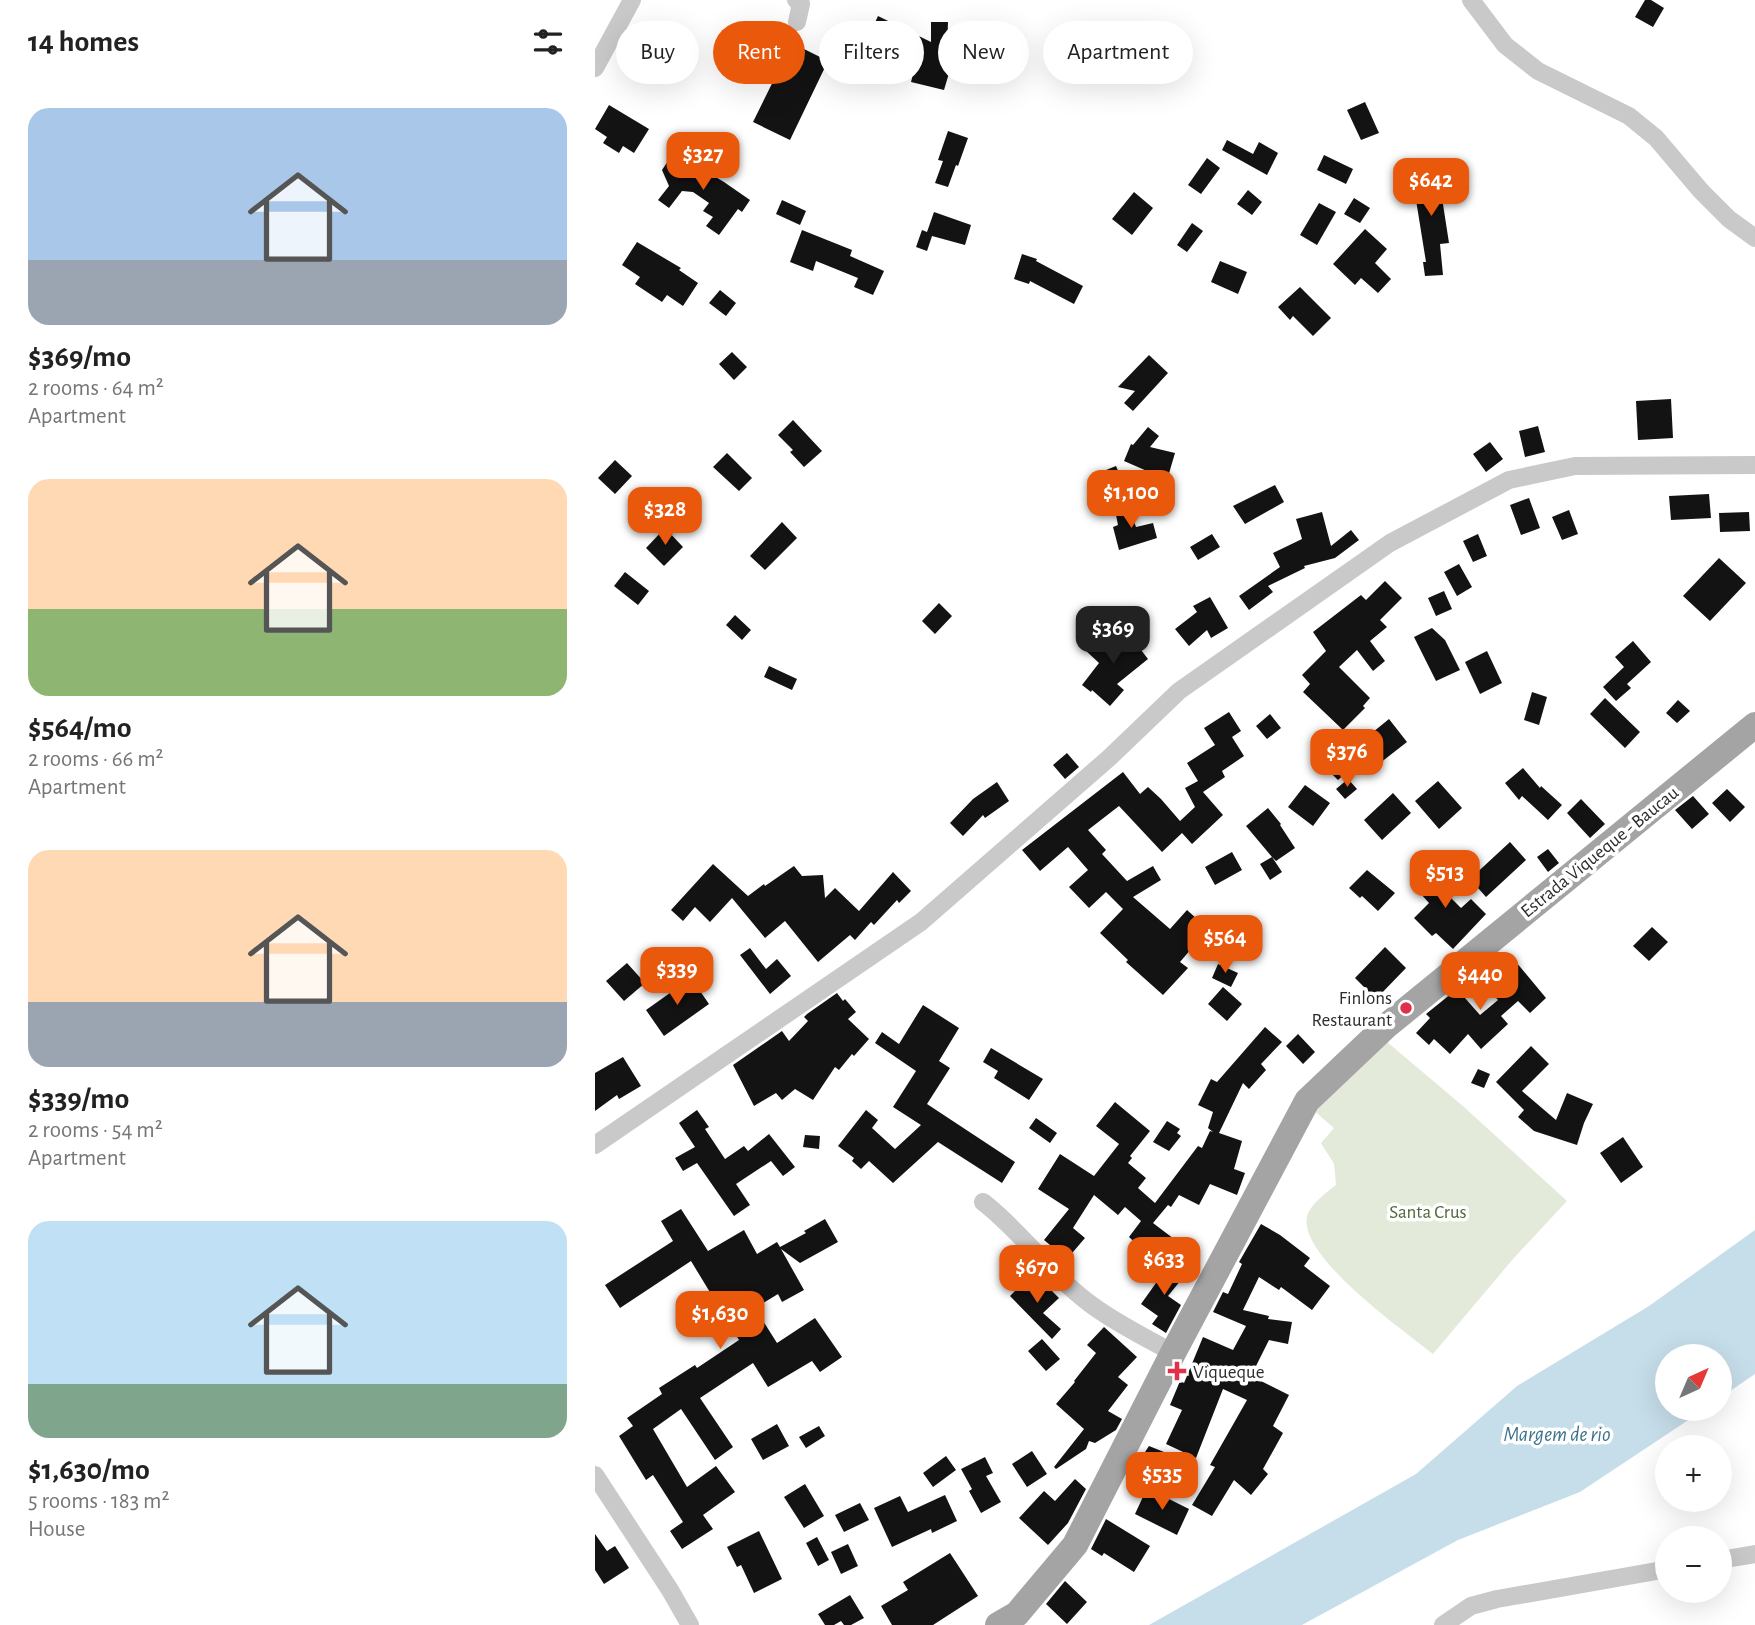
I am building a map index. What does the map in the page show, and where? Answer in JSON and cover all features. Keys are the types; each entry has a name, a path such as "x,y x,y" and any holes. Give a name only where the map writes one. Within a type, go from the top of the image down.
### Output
{"main road":[{"name":"Estrada Viqueque - Baucau","path":"998,1625 1017,1614 1075,1545 1307,1101 1385,1027 1755,725"}],"street":[{"path":"595,68 632,0"},
{"path":"796,0 801,4 797,21"},
{"path":"1471,0 1505,45 1538,71 1629,116 1656,138 1701,191 1729,219 1755,238"},
{"path":"595,1145 921,922 1109,758 1179,691 1390,543 1509,480 1575,466 1755,465"},
{"path":"983,1202 996,1212 1045,1264 1089,1303 1173,1353"},
{"path":"595,1475 670,1590 689,1625"},
{"path":"1732,1558 1755,1554"},
{"path":"1443,1625 1472,1606 1497,1599 1655,1571"}],"green space":[{"name":"Santa Crus","path":"1386,1041 1464,1107 1567,1201 1513,1259 1433,1354 1378,1311 1335,1272 1319,1252 1309,1233 1307,1217 1311,1208 1336,1185 1334,1164 1321,1143 1334,1128 1313,1110"}],"water":[{"name":"Margem de rio","path":"1755,1230 1755,1374 1733,1389 1733,1344 1655,1344 1655,1421 1687,1421 1666,1435 1655,1435 1655,1442 1580,1492 1458,1540 1302,1625 1149,1625 1416,1474 1517,1386 1649,1306"}],"building":[{"path":"1645,0 1651,0 1664,8 1653,27 1635,17"},
{"path":"878,16 888,21 876,21"},
{"path":"931,22 938,22 938,84 946,84 944,90 919,84 924,84 924,39 931,42"},
{"path":"805,50 819,56 819,80 790,140 753,122 772,84 805,84"},
{"path":"1365,102 1379,133 1361,140 1347,110"},
{"path":"609,105 649,129 634,153 623,146 619,153 603,143 607,137 595,129"},
{"path":"948,131 968,138 948,187 935,183 943,161 938,160"},
{"path":"1227,140 1253,154 1259,142 1278,153 1267,175 1222,150"},
{"path":"1324,155 1353,169 1346,184 1317,170"},
{"path":"670,158 680,164 684,158 750,200 742,212 738,209 719,235 706,226 713,217 703,211 709,203 693,192 682,191 669,208 658,200 669,186 662,170"},
{"path":"1207,158 1220,168 1201,194 1188,185"},
{"path":"1434,166 1437,186 1440,185 1449,243 1440,244 1443,275 1425,276 1423,262 1426,262 1411,169"},
{"path":"1248,190 1262,202 1252,215 1237,204"},
{"path":"1134,192 1153,208 1132,235 1112,219"},
{"path":"1354,198 1370,208 1360,223 1344,214"},
{"path":"782,200 806,211 800,225 776,214"},
{"path":"1319,203 1336,212 1317,245 1300,235"},
{"path":"934,212 971,225 965,245 932,236 927,251 916,247 922,230 927,232"},
{"path":"1192,223 1203,231 1187,252 1177,245"},
{"path":"1365,229 1387,249 1375,263 1391,279 1378,293 1361,278 1355,285 1333,264"},
{"path":"802,230 852,250 850,256 884,271 873,295 854,287 858,278 816,261 813,271 790,262"},
{"path":"637,242 681,268 679,270 698,283 683,306 667,295 662,302 635,284 640,277 622,265"},
{"path":"1022,254 1037,259 1036,261 1083,286 1074,304 1030,281 1029,284 1014,279"},
{"path":"1220,261 1247,272 1238,294 1211,282"},
{"path":"1300,287 1331,318 1313,336 1293,316 1290,320 1278,307"},
{"path":"720,290 736,303 726,316 709,303"},
{"path":"732,352 747,367 734,380 719,364"},
{"path":"1149,355 1168,373 1133,411 1124,403 1135,391 1118,387"},
{"path":"1671,399 1673,438 1638,440 1636,401"},
{"path":"793,420 822,451 804,467 790,452 793,450 778,435"},
{"path":"1538,426 1545,452 1525,457 1519,431"},
{"path":"1148,427 1159,436 1150,447 1175,453 1165,487 1147,482 1150,470 1124,461 1131,444 1133,445"},
{"path":"1490,442 1503,459 1486,472 1473,454"},
{"path":"727,453 752,478 739,491 713,467"},
{"path":"615,460 632,476 615,494 598,478"},
{"path":"1116,466 1122,480 1106,486 1101,472"},
{"path":"1275,485 1284,502 1245,524 1233,506"},
{"path":"1709,494 1711,518 1671,520 1669,496"},
{"path":"1529,498 1540,528 1521,535 1510,505"},
{"path":"1129,507 1136,527 1153,523 1157,538 1119,550 1113,527 1118,525 1115,510"},
{"path":"1569,510 1578,534 1562,540 1552,517"},
{"path":"1322,512 1331,546 1351,530 1359,540 1335,558 1304,566 1305,568 1268,586 1273,592 1249,610 1239,596 1280,567 1273,553 1302,539 1296,519"},
{"path":"1749,512 1750,531 1720,532 1719,513"},
{"path":"782,522 797,538 765,570 750,556"},
{"path":"665,528 683,547 664,566 646,548"},
{"path":"1212,534 1220,547 1198,560 1190,547"},
{"path":"1478,534 1487,556 1473,562 1463,541"},
{"path":"1719,558 1746,583 1710,621 1683,596"},
{"path":"1459,564 1472,587 1457,596 1444,572"},
{"path":"625,572 649,591 638,605 614,586"},
{"path":"1385,581 1402,598 1380,620 1387,627 1370,641 1385,661 1373,671 1357,650 1339,667 1370,698 1363,706 1365,708 1343,730 1303,692 1310,684 1302,675 1326,651 1313,632 1361,595 1366,600"},
{"path":"1444,591 1452,609 1436,616 1428,598"},
{"path":"1210,597 1228,628 1211,638 1207,630 1189,646 1175,629 1197,612 1193,606"},
{"path":"939,603 952,616 935,634 922,621"},
{"path":"1140,614 1149,626 1138,634 1129,623"},
{"path":"735,615 751,630 742,640 726,625"},
{"path":"1432,628 1445,640 1460,670 1436,681 1414,637"},
{"path":"1128,633 1148,659 1117,684 1124,690 1110,706 1082,685 1099,663 1083,648 1093,637 1106,649"},
{"path":"1633,641 1651,662 1627,684 1631,688 1616,701 1603,687 1624,667 1615,657"},
{"path":"1487,651 1502,683 1480,694 1465,662"},
{"path":"769,666 797,679 792,690 764,677"},
{"path":"1532,692 1547,697 1539,725 1524,720"},
{"path":"1605,698 1640,732 1625,748 1590,714"},
{"path":"1678,700 1690,711 1677,723 1666,713"},
{"path":"1229,712 1241,731 1232,737 1244,756 1222,771 1225,777 1203,792 1223,815 1192,844 1182,833 1162,852 1119,806 1088,830 1106,850 1102,854 1127,881 1153,866 1161,880 1133,897 1170,929 1187,910 1208,929 1180,962 1188,968 1163,995 1126,962 1128,960 1100,933 1123,909 1106,892 1089,908 1069,887 1088,870 1068,847 1040,871 1022,850 1123,772 1140,794 1148,787 1180,821 1195,807 1185,788 1198,781 1187,763 1215,745 1204,728"},
{"path":"1270,714 1281,728 1267,739 1256,726"},
{"path":"1389,719 1407,742 1380,763 1370,750 1338,780 1325,767 1357,737 1362,741"},
{"path":"1067,753 1079,767 1065,779 1053,765"},
{"path":"1523,768 1540,788 1541,786 1562,805 1548,820 1522,796 1519,800 1505,783"},
{"path":"1348,779 1357,789 1345,799 1336,789"},
{"path":"1438,781 1462,808 1439,829 1415,801"},
{"path":"997,782 1009,801 985,818 983,815 963,836 950,823 973,799"},
{"path":"1305,785 1330,803 1313,826 1288,807"},
{"path":"1727,789 1745,807 1730,822 1712,803"},
{"path":"1393,793 1411,813 1382,840 1364,820"},
{"path":"1693,796 1709,814 1692,829 1675,810"},
{"path":"1581,799 1605,824 1590,838 1567,813"},
{"path":"1268,808 1295,848 1276,861 1246,826"},
{"path":"1510,842 1526,860 1486,897 1470,879"},
{"path":"1548,849 1559,863 1548,872 1537,857"},
{"path":"1232,852 1242,870 1215,885 1205,867"},
{"path":"1272,857 1282,872 1270,880 1260,864"},
{"path":"713,864 748,896 794,866 802,876 823,875 825,898 835,888 859,911 893,872 911,891 899,903 897,900 874,925 871,922 855,940 850,935 818,962 785,921 765,938 732,898 710,922 695,907 683,921 671,910"},
{"path":"1432,866 1448,883 1442,889 1461,908 1471,899 1486,914 1453,949 1436,933 1432,936 1414,918 1429,903 1412,884"},
{"path":"1367,870 1395,893 1378,911 1349,888"},
{"path":"1652,927 1668,942 1649,961 1633,946"},
{"path":"1385,947 1406,968 1376,999 1355,978"},
{"path":"750,948 766,969 777,959 791,976 770,994 740,955"},
{"path":"1516,962 1546,998 1530,1013 1518,1001 1501,1016 1508,1024 1481,1049 1468,1034 1450,1054 1434,1039 1429,1045 1416,1033 1430,1018 1426,1014 1457,989 1480,1015 1498,1000 1487,988"},
{"path":"627,963 645,983 624,1001 606,981"},
{"path":"1218,964 1238,973 1231,987 1212,978"},
{"path":"691,978 709,1004 664,1036 646,1010"},
{"path":"1223,987 1242,1004 1227,1021 1208,1004"},
{"path":"837,993 856,1012 848,1019 869,1039 839,1070 835,1067 813,1100 795,1089 782,1100 776,1093 754,1106 733,1065 782,1031 789,1041 808,1021 804,1017 807,1014"},
{"path":"923,1005 959,1028 939,1061 950,1068 927,1104 1015,1162 1002,1183 938,1142 893,1183 869,1161 861,1169 852,1161 854,1158 838,1146 866,1110 878,1120 872,1128 895,1149 921,1125 893,1107 916,1071 875,1043 882,1032 899,1044"},
{"path":"1265,1027 1282,1042 1261,1064 1266,1070 1249,1089 1243,1083 1219,1133 1242,1141 1234,1169 1245,1173 1237,1195 1210,1184 1199,1205 1179,1195 1171,1207 1168,1205 1153,1223 1178,1242 1169,1254 1151,1240 1143,1250 1129,1237 1141,1221 1125,1207 1118,1215 1094,1195 1073,1228 1085,1238 1067,1259 1044,1240 1069,1209 1038,1189 1060,1154 1094,1176 1119,1144 1096,1126 1115,1102 1150,1131 1130,1156 1132,1158 1128,1163 1146,1178 1138,1188 1155,1203 1198,1146 1202,1148 1210,1131 1213,1132 1208,1128 1213,1112 1198,1105 1211,1079 1217,1082"},
{"path":"1298,1034 1315,1052 1303,1064 1286,1046"},
{"path":"1531,1046 1549,1064 1522,1091 1556,1120 1567,1093 1593,1104 1577,1145 1534,1131 1518,1117 1524,1110 1496,1082"},
{"path":"991,1048 1043,1079 1029,1100 994,1078 998,1071 983,1062"},
{"path":"623,1057 641,1086 619,1099 617,1095 595,1111 595,1073"},
{"path":"1478,1069 1490,1074 1484,1088 1471,1083"},
{"path":"697,1110 709,1127 705,1129 725,1159 744,1146 748,1151 769,1134 795,1167 783,1176 771,1161 736,1184 750,1205 734,1216 697,1163 683,1171 675,1158 695,1147 679,1123"},
{"path":"1036,1118 1057,1133 1050,1143 1029,1128"},
{"path":"1167,1121 1180,1129 1177,1133 1181,1136 1169,1151 1153,1142"},
{"path":"805,1135 820,1136 819,1149 803,1147"},
{"path":"1623,1137 1643,1167 1621,1183 1600,1153"},
{"path":"681,1209 708,1251 744,1230 757,1254 777,1242 780,1247 825,1219 838,1242 800,1263 781,1249 804,1290 782,1302 778,1294 755,1308 777,1343 815,1318 842,1357 820,1372 812,1361 768,1387 753,1363 700,1398 733,1447 715,1460 681,1409 653,1429 687,1487 716,1466 735,1492 703,1515 713,1529 682,1549 670,1531 683,1522 653,1475 646,1480 619,1436 633,1426 627,1418 662,1394 659,1388 695,1365 697,1368 739,1340 691,1261 620,1308 605,1285 673,1241 661,1221"},
{"path":"1261,1224 1310,1258 1304,1266 1330,1286 1312,1310 1281,1287 1279,1290 1259,1277 1243,1310 1269,1316 1268,1319 1292,1322 1288,1344 1269,1340 1251,1376 1289,1395 1273,1426 1283,1433 1263,1469 1268,1474 1251,1495 1234,1480 1212,1516 1192,1505 1215,1467 1210,1465 1247,1400 1223,1389 1196,1458 1166,1444 1182,1410 1170,1405 1180,1381 1184,1383 1203,1337 1233,1350 1246,1326 1213,1312 1223,1292 1228,1294 1242,1264 1239,1262"},
{"path":"1169,1261 1185,1275 1168,1296 1181,1305 1166,1333 1152,1324 1158,1316 1141,1304 1156,1283 1153,1280"},
{"path":"1028,1278 1042,1293 1048,1287 1059,1298 1043,1313 1061,1329 1052,1339 1010,1296"},
{"path":"1104,1327 1137,1357 1118,1377 1128,1385 1108,1411 1122,1419 1116,1430 1095,1443 1089,1441 1086,1449 1056,1469 1054,1467 1084,1429 1056,1404 1096,1353 1087,1345"},
{"path":"1042,1339 1060,1359 1046,1371 1028,1351"},
{"path":"777,1424 789,1446 763,1460 751,1439"},
{"path":"819,1426 825,1436 806,1448 799,1437"},
{"path":"1149,1446 1164,1452 1158,1469 1139,1461"},
{"path":"1032,1451 1047,1474 1027,1487 1012,1464"},
{"path":"946,1456 956,1470 933,1487 923,1473"},
{"path":"985,1457 993,1473 986,1476 1001,1502 981,1513 961,1469"},
{"path":"1075,1479 1086,1489 1068,1523 1048,1545 1019,1518 1044,1491 1055,1501"},
{"path":"805,1484 824,1516 804,1528 784,1497"},
{"path":"1147,1488 1189,1509 1177,1535 1135,1514"},
{"path":"945,1495 957,1521 932,1533 931,1529 892,1547 874,1508 900,1496 908,1512"},
{"path":"860,1503 869,1520 844,1532 835,1515"},
{"path":"1106,1519 1150,1546 1134,1572 1104,1553 1102,1556 1091,1549"},
{"path":"759,1531 782,1579 754,1593 741,1565 737,1567 727,1547"},
{"path":"595,1534 607,1551 615,1546 629,1568 604,1584 595,1570"},
{"path":"817,1537 829,1560 818,1566 806,1543"},
{"path":"848,1544 858,1566 841,1574 831,1552"},
{"path":"950,1553 978,1596 933,1625 892,1625 881,1606 908,1590 903,1582"},
{"path":"1065,1581 1087,1602 1067,1624 1046,1604"},
{"path":"850,1595 864,1618 851,1625 844,1625 841,1621 834,1625 825,1625 818,1614"}],"place":[{"name":"Finlons Restaurant","path":"1406,1008"},
{"name":"Viqueque","path":"1177,1371"}]}
